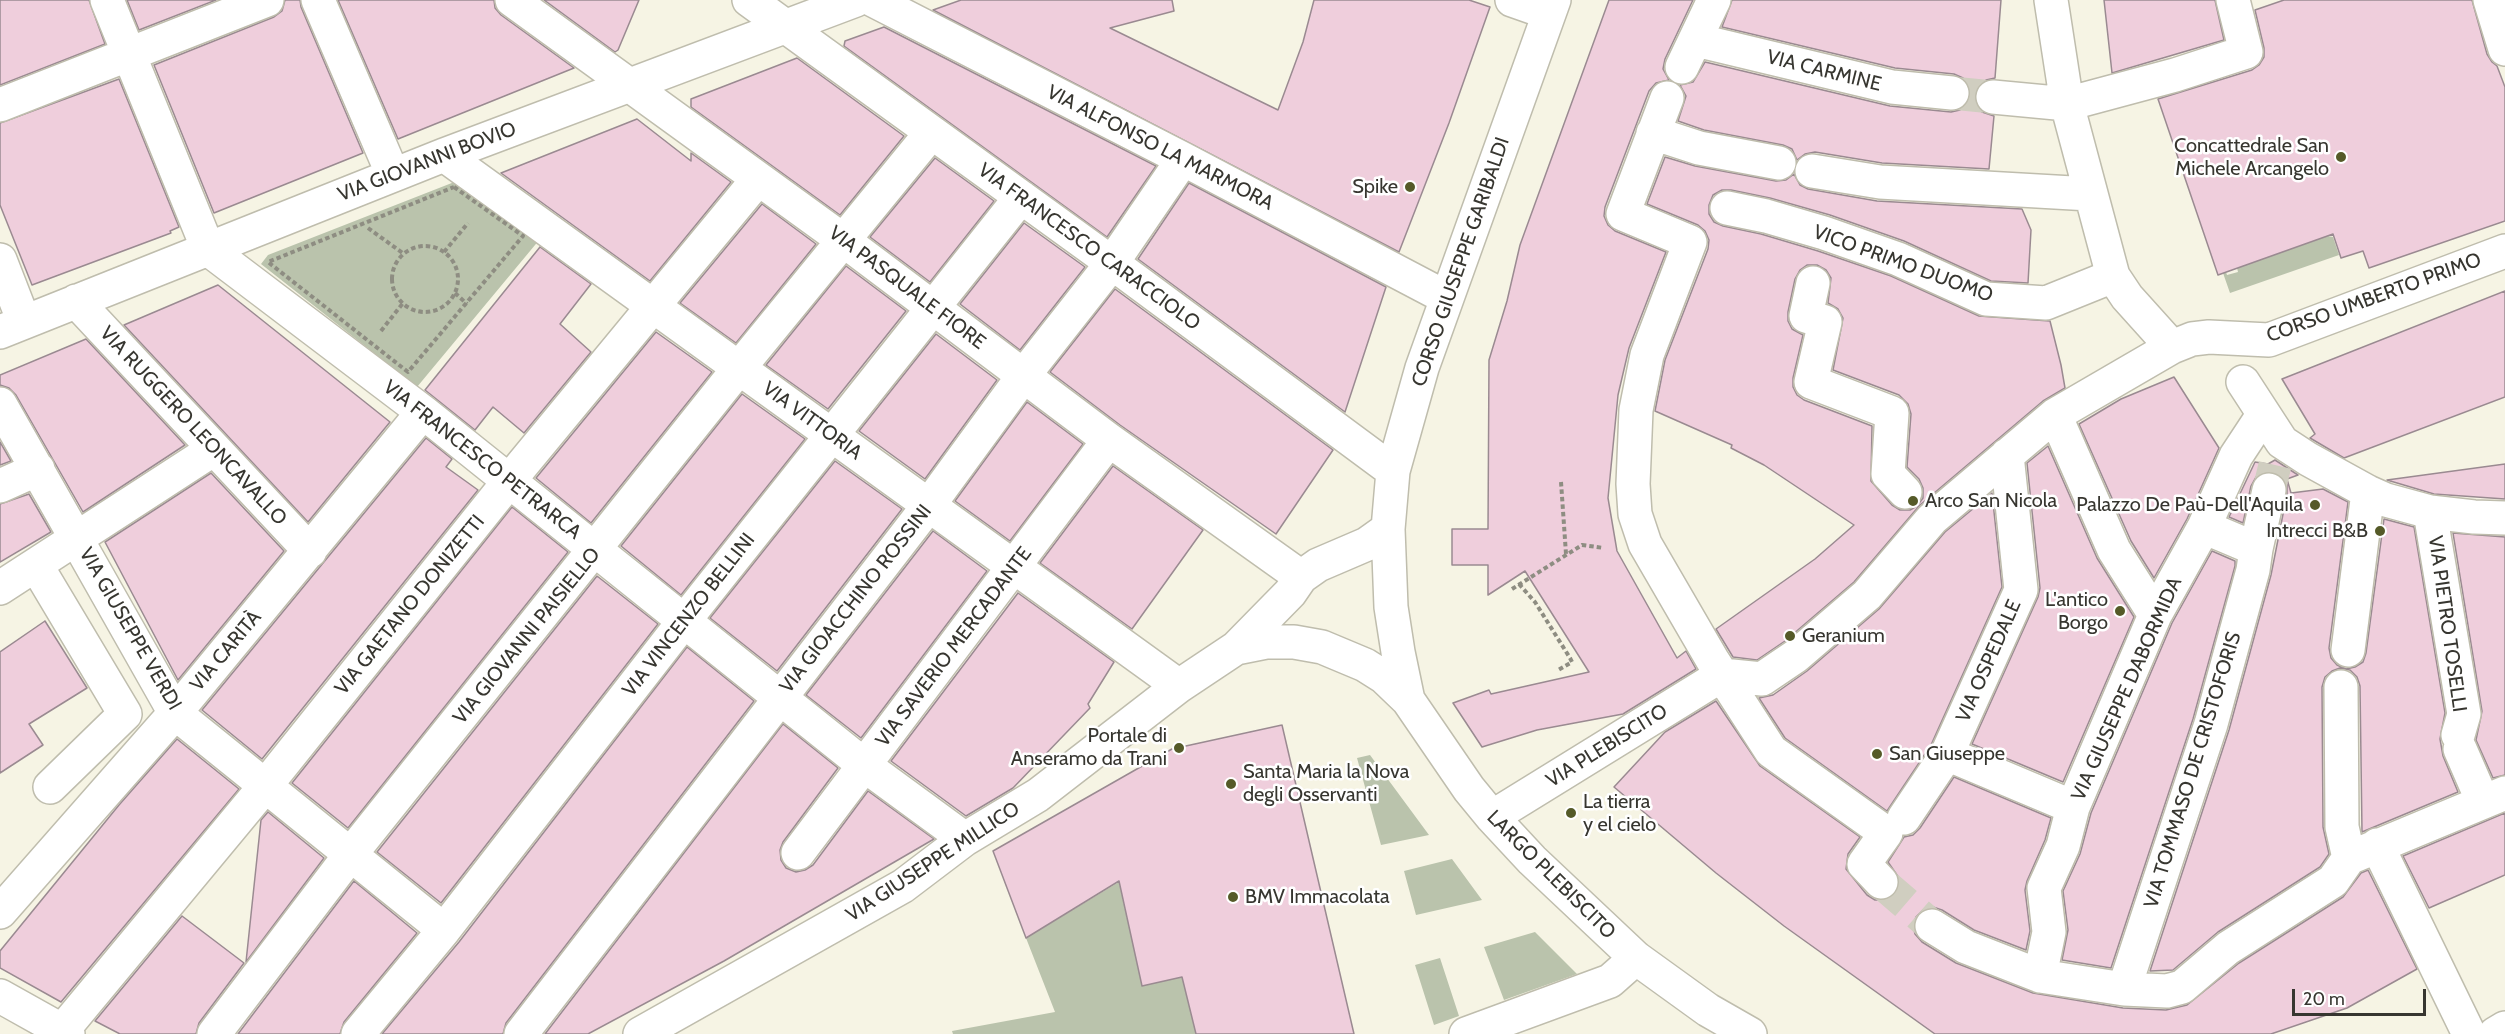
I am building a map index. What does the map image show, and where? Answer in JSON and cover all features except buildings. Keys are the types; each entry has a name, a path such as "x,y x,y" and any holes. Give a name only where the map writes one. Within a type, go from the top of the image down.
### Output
{"street":[{"path":"107,0 208,249"},
{"path":"0,105 267,0"},
{"path":"318,0 393,175"},
{"name":"VIA PASQUALE FIORE","path":"512,0 843,240 1109,440 1301,578"},
{"name":"VIA FRANCESCO CARACCIOLO","path":"749,0 1112,263 1393,471"},
{"name":"VIA GIOVANNI BOVIO","path":"12,327 444,155 856,0"},
{"name":"VIA ALFONSO LA MARMORA","path":"873,0 1447,298"},
{"path":"1512,0 1551,6"},
{"name":"VIA CARMINE","path":"1714,0 1689,54 1892,87 1952,93"},
{"path":"2051,0 2067,104 2113,276 2127,297 2172,347"},
{"path":"1993,97 2067,104 2175,75 2246,52 2234,0"},
{"name":"CORSO GIUSEPPE GARIBALDI","path":"1469,789 1408,699 1391,606 1388,529 1393,471 1422,368 1551,6"},
{"path":"1667,98 1623,214 1690,242 1647,355 1636,410 1633,484 1635,513 1645,544 1722,675 1771,751 1886,833 1864,864 1881,882"},
{"name":"VIA GIOVANNI PAISIELLO","path":"214,1034 350,855 596,550 739,368 931,133"},
{"path":"1653,133 1699,148 1779,163"},
{"name":"VIA VITTORIA","path":"444,155 1179,686"},
{"name":"VIA GIOACCHINO ROSSINI","path":"521,1034 929,505 1024,375 1112,263 1183,159"},
{"path":"1812,171 1880,182 2090,194"},
{"name":"VIA GAETANO DONIZETTI","path":"65,1032 510,481 758,179"},
{"name":"VIA VINCENZO BELLINI","path":"358,1034 444,930 684,621 1021,197"},
{"name":"VICO PRIMO DUOMO","path":"1727,208 1805,227 1887,255 1986,299 2046,303 2113,276"},
{"name":"VIA FRANCESCO PETRARCA","path":"208,249 423,412 864,765 965,839"},
{"name":"CORSO UMBERTO PRIMO","path":"1722,675 1762,679 1796,656 1867,595 1920,507 2007,455 2055,415 2172,347 2192,339 2210,337 2269,340 2505,251"},
{"path":"0,260 12,327"},
{"path":"1813,283 1806,316 1825,322 1811,382 1892,413 1888,474 1920,507"},
{"name":"VIA RUGGERO LEONCAVALLO","path":"76,302 310,551"},
{"path":"2243,382 2263,415 2275,466 2308,459 2386,500 2430,512 2505,518"},
{"name":"VIA GIUSEPPE VERDI","path":"0,404 175,713 444,930"},
{"name":"VIA CARITÀ","path":"0,912 175,713 423,412"},
{"path":"2055,415 2114,550 2156,615"},
{"name":"VIA GIUSEPPE DABORMIDA","path":"2040,976 2049,932 2043,888 2063,846 2073,807 2156,615 2204,527 2236,456 2263,415"},
{"name":"VIA SAVERIO MERCADANTE","path":"798,853 1109,440"},
{"path":"0,588 214,449"},
{"name":"VIA OSPEDALE","path":"1904,818 1947,754 2021,590 2007,455"},
{"name":"VIA TOMMASO DE CRISTOFORIS","path":"2124,989 2211,724 2253,570 2275,466"},
{"path":"0,486 38,469"},
{"path":"2348,650 2368,492"},
{"name":"VIA PIETRO TOSELLI","path":"2430,512 2464,714 2459,742 2494,798"},
{"path":"2204,527 2256,549"},
{"path":"1179,686 1236,648 1276,609 1301,578 1318,565 1367,544 1388,529"},
{"path":"36,565 125,714 50,787"},
{"path":"1236,648 1266,642 1294,642 1322,647 1365,664 1384,677 1408,699"},
{"name":"VIA PLEBISCITO","path":"1492,817 1722,675"},
{"name":"VIA GIUSEPPE MILLICO","path":"640,1034 903,886 965,839 1038,795 1179,686"},
{"path":"2340,687 2342,827 2363,852 2469,1034"},
{"path":"1947,754 2073,807"},
{"name":"LARGO PLEBISCITO","path":"1469,789 1532,860 1708,1022 1750,1034"},
{"path":"1932,926 1966,947 2040,976 2124,989 2167,991 2182,987 2228,948 2333,881 2363,852 2494,798"},
{"path":"1466,1034 1610,981 1636,958"},
{"path":"0,996 65,1032"},
{"path":"2495,1034 2505,1028"}],"path":[{"path":"454,187 523,236 467,304 408,372 268,262 454,187"},
{"path":"444,252 473,216"},
{"path":"362,223 404,254"},
{"path":"423,246 434,247 444,252 456,267 458,285 455,293 441,308 421,312 403,303 395,293 392,283 397,262 404,254 423,246"},
{"path":"455,293 467,304"},
{"path":"372,343 403,303"},
{"path":"1561,482 1566,554"},
{"path":"1512,589 1582,545 1605,548"},
{"path":"1519,584 1535,602 1572,662 1558,670"}],"green space":[{"path":"462,179 540,239 417,387 261,264 268,255"},
{"path":"2328,236 2333,237 2339,255 2230,293 2223,273 2226,272 2227,275 2238,272 2237,268"},
{"path":"1370,755 1429,835 1381,845 1357,758"},
{"path":"1452,859 1482,900 1416,915 1404,871"},
{"path":"1119,882 1142,986 1182,977 1196,1034 953,1034 952,1031 1055,1012 1026,938"},
{"path":"1535,932 1577,974 1504,1000 1484,947"},
{"path":"1440,958 1459,1016 1434,1025 1415,965"}],"tunnel":[{"path":"1952,93 1993,97"},
{"path":"2269,490 2275,465"},
{"path":"1881,882 1932,926"}],"place":[{"name":"Concattedrale San Michele Arcangelo","path":"2341,157"},
{"name":"Spike","path":"1410,187"},
{"name":"Arco San Nicola","path":"1913,501"},
{"name":"Palazzo De Paù-Dell'Aquila","path":"2315,505"},
{"name":"Intrecci B&B","path":"2380,531"},
{"name":"L'antico Borgo","path":"2120,611"},
{"name":"Geranium","path":"1790,636"},
{"name":"Portale di Anseramo da Trani","path":"1179,748"},
{"name":"San Giuseppe","path":"1877,754"},
{"name":"Santa Maria la Nova degli Osservanti","path":"1231,784"},
{"name":"La tierra y el cielo","path":"1571,813"},
{"name":"BMV Immacolata","path":"1233,897"}]}
